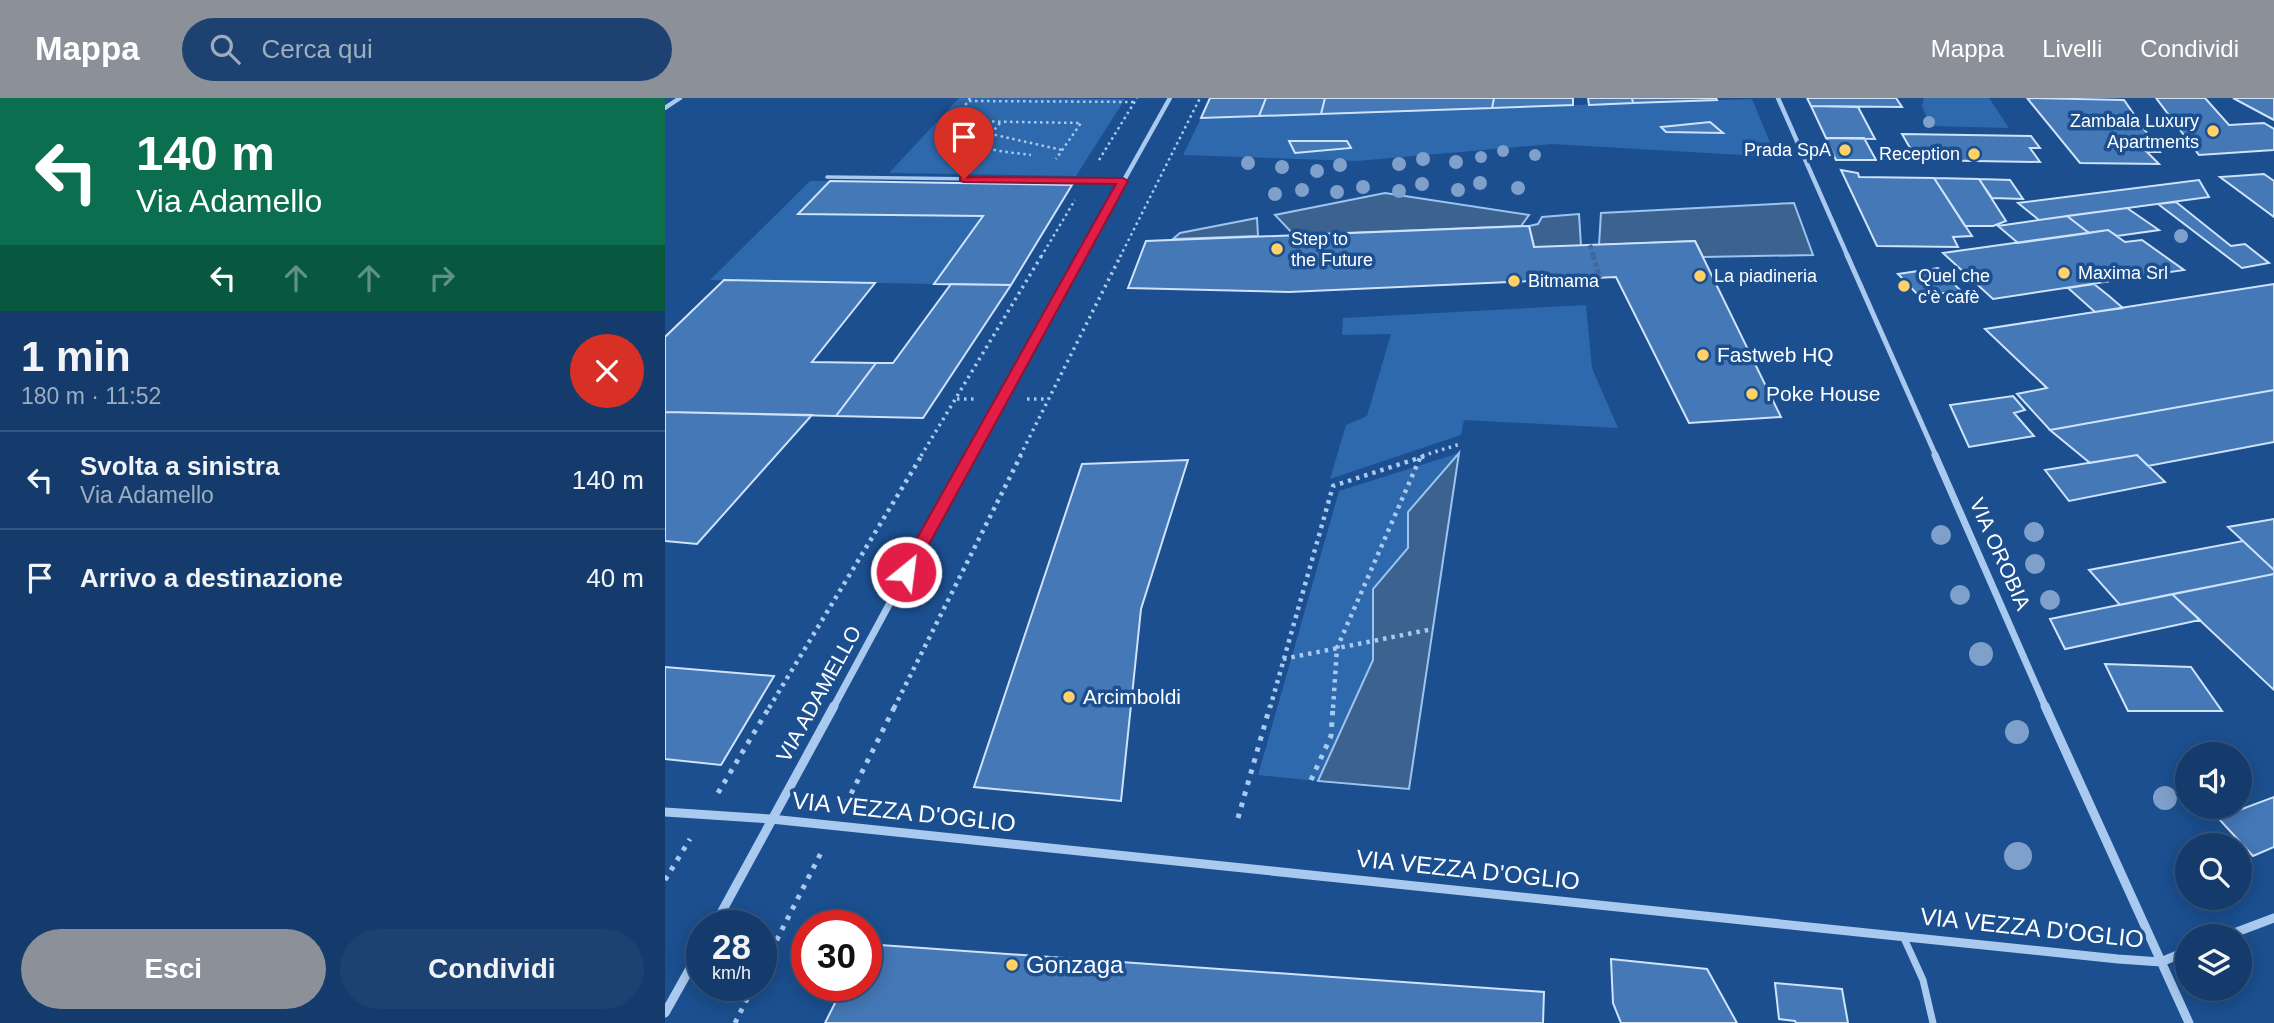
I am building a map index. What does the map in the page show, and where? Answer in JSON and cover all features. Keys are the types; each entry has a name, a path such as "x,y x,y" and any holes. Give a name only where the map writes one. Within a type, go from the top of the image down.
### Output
{"street":[{"path":"665,108 680,98"},
{"name":"VIA ADAMELLO","path":"723,910 1170,98"},
{"name":"VIA OROBIA","path":"1778,98 2076,776 2189,1023"},
{"name":"VIA VEZZA D'OGLIO","path":"665,813 771,820 2161,962"},
{"path":"2252,926 2274,918"},
{"path":"2161,962 2175,956"},
{"path":"665,1013 686,976"}],"lane":[{"path":"827,177 1123,181"},
{"path":"1903,936 1923,980 1933,1023"}],"path":[{"path":"856,783 1201,98"},
{"path":"955,121 969,99 1136,100"},
{"path":"730,772 1136,100"},
{"path":"955,121 1081,122 1055,160 1069,163"},
{"path":"955,121 959,133 966,140 981,146 1043,157"},
{"path":"1000,122 991,134 1004,139 1062,149"},
{"path":"1238,818 1333,486 1460,444"},
{"path":"1311,780 1331,736 1337,649 1420,458"},
{"path":"1283,659 1433,629"},
{"path":"665,880 680,855"},
{"path":"777,940 815,865"},
{"path":"735,1023 746,1001"}],"shaded area":[{"path":"959,98 1125,99 1076,176 889,173"},
{"path":"1924,98 1989,98 2009,128 1930,126 1922,106"},
{"path":"1752,99 1776,157 1552,144 1357,161 1183,155 1201,118"},
{"path":"810,181 830,181 799,214 983,216 934,284 710,280"},
{"path":"1385,193 1529,215 1521,226 1294,235 1275,215"},
{"path":"1794,203 1813,255 1703,257 1695,241 1599,245 1601,213"},
{"path":"1579,214 1583,278 1542,280 1529,226 1538,224 1542,217"},
{"path":"1257,218 1258,236 1173,239 1180,233"},
{"path":"1586,305 1592,368 1618,428 1464,420 1461,435 1330,479 1346,425 1367,416 1391,334 1342,335 1343,318"},
{"path":"1459,453 1408,512 1408,548 1373,589 1373,660 1318,781 1258,775 1339,491"},
{"path":"1459,453 1409,789 1318,781 1373,660 1373,589 1408,548 1408,512"}],"building":[{"path":"1210,98 1266,98 1259,116 1201,118"},
{"path":"1266,98 1325,98 1321,114 1259,116"},
{"path":"1325,98 1494,98 1492,108 1321,114"},
{"path":"1494,98 1573,98 1573,105 1492,108"},
{"path":"1588,98 1632,98 1633,103 1589,105"},
{"path":"1632,98 1716,98 1717,100 1633,103"},
{"path":"1807,98 1896,98 1902,107 1811,106"},
{"path":"2027,98 2124,100 2160,152 2147,152 2159,164 2080,163"},
{"path":"2156,98 2205,98 2229,125 2264,123 2274,129 2274,150 2199,155"},
{"path":"2233,98 2274,98 2274,120"},
{"path":"1811,106 1858,107 1875,139 1826,138"},
{"path":"1710,122 1723,133 1666,132 1661,127"},
{"name":"Reception","path":"1902,134 2031,136 2040,148 2030,148 2040,162 1917,160"},
{"path":"1826,138 1864,138 1876,160 1836,160"},
{"path":"1289,141 1347,141 1351,148 1295,153"},
{"path":"1841,170 1858,173 1859,177 1934,178 1972,236 1953,237 1958,247 1877,246"},
{"path":"2264,174 2274,181 2274,217 2220,177"},
{"path":"1934,178 1979,179 2006,221 1993,226 1965,226"},
{"path":"1979,179 2010,180 2023,199 1992,198"},
{"path":"2199,180 2209,197 2039,220 2018,203"},
{"path":"830,181 1072,185 1011,285 934,284 983,216 798,214"},
{"path":"2176,202 2231,246 2245,244 2269,263 2242,268 2158,204"},
{"path":"2127,208 2159,230 2117,236 2108,230 2089,233 2067,216"},
{"path":"2067,216 2089,233 2018,243 1998,226"},
{"name":"Fastweb HQ","path":"1529,226 1534,247 1695,241 1781,417 1689,423 1616,277 1289,292 1128,288 1146,241"},
{"path":"2108,230 2125,242 2142,240 2184,270 1993,299 1943,253"},
{"path":"1938,268 1961,291 1919,296 1898,274"},
{"path":"724,280 875,283 812,362 876,363 836,416 665,412 665,337"},
{"path":"951,284 1011,285 923,418 836,416 876,363 893,363"},
{"path":"2094,284 2123,308 2095,312 2068,288"},
{"path":"2274,284 2274,390 2050,430 2017,394 2047,388 1985,329"},
{"path":"2274,390 2274,442 2148,466 2137,455 2090,463 2050,430"},
{"path":"2013,396 2025,410 2014,413 2034,436 1969,447 1950,405"},
{"path":"665,412 812,415 697,544 665,541"},
{"path":"2137,455 2165,482 2069,501 2045,470"},
{"name":"Arcimboldi","path":"1188,460 1141,609 1121,801 974,787 1082,464"},
{"path":"2274,519 2274,570 2228,527"},
{"path":"2243,541 2274,570 2274,574 2120,605 2089,570"},
{"path":"2274,574 2274,690 2172,594"},
{"path":"2172,594 2200,620 2065,649 2050,619"},
{"path":"2105,664 2191,667 2222,711 2128,711"},
{"path":"665,667 774,676 721,765 665,759"},
{"path":"2274,797 2274,847 2253,856 2252,833 2232,833 2219,819 2252,819 2252,805"},
{"name":"Gonzaga","path":"882,945 1544,992 1543,1023 825,1023 836,1001 882,1001"},
{"path":"1611,959 1707,969 1737,1023 1621,1023 1613,1003"},
{"path":"1775,983 1842,989 1848,1023 1796,1023 1779,1019"}],"tunnel":[{"path":"1590,245 1594,257"},
{"path":"1593,255 1600,278"}],"place":[{"name":"Zambala Luxury Apartments","path":"2213,131"},
{"name":"Prada SpA","path":"1845,150"},
{"name":"Reception","path":"1974,154"},
{"name":"Step to the Future","path":"1277,249"},
{"name":"Maxima Srl","path":"2064,273"},
{"name":"La piadineria","path":"1700,276"},
{"name":"Bitmama","path":"1514,281"},
{"name":"Quel che c'è cafè","path":"1904,286"},
{"name":"Fastweb HQ","path":"1703,355"},
{"name":"Poke House","path":"1752,394"},
{"name":"Arcimboldi","path":"1069,697"},
{"name":"Gonzaga","path":"1012,965"}],"route":[{"path":"906,572 1123,181 964,179"}]}
